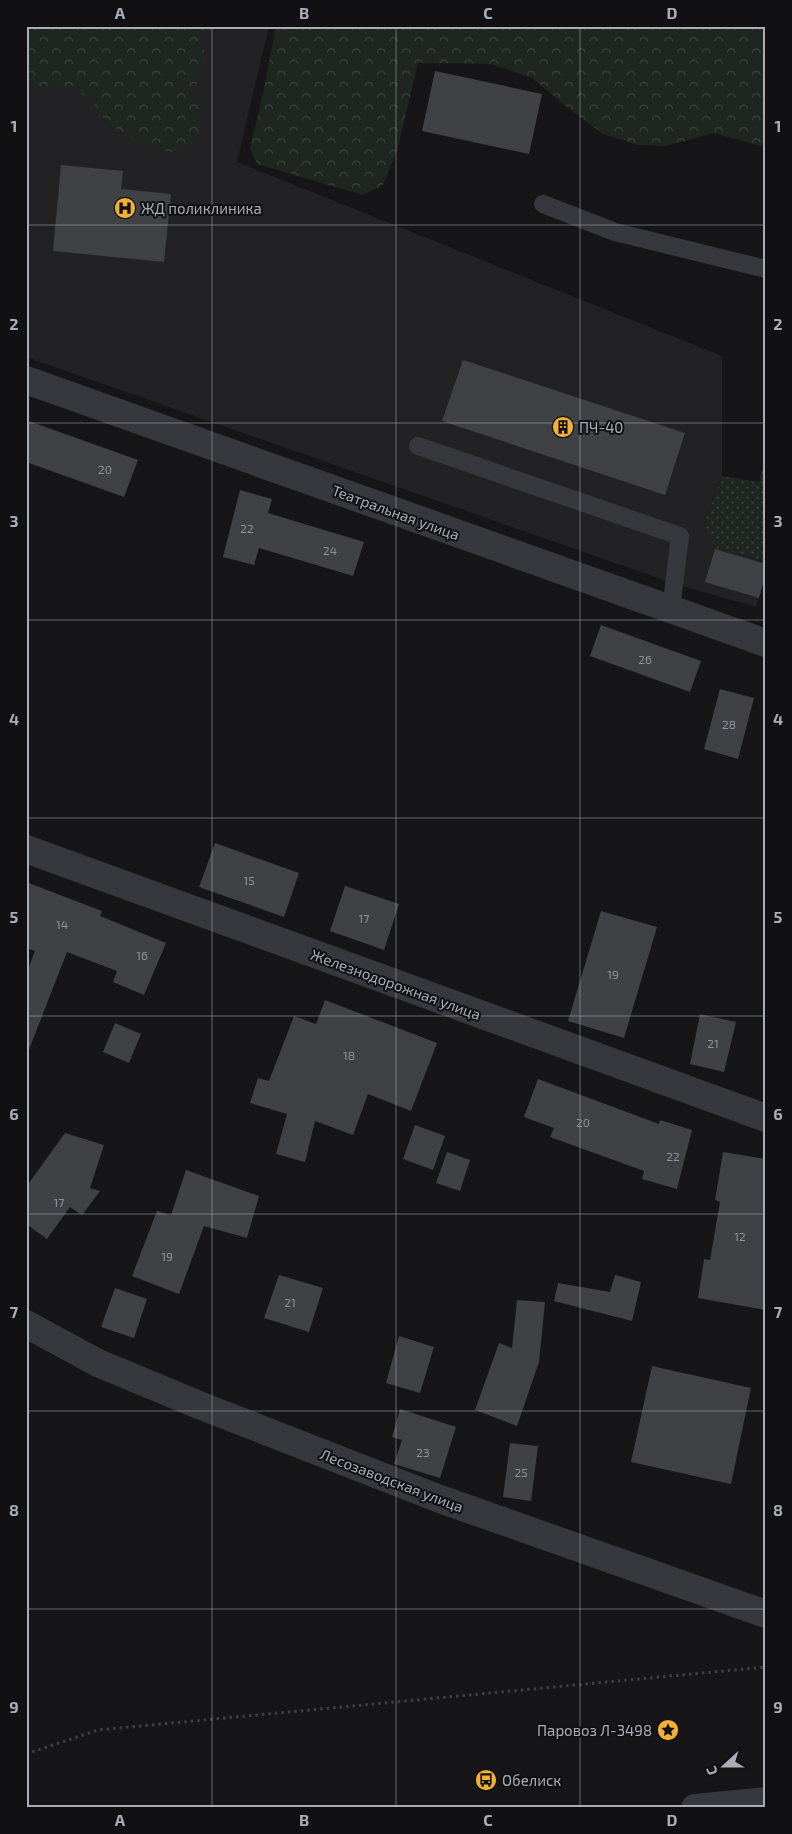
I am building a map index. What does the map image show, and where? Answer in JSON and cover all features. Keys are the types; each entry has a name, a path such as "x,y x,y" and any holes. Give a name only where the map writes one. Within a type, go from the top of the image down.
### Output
{"street":[{"name":"Театральная улица","path":"26,380 766,643"},
{"name":"Железнодорожная улица","path":"26,849 766,1118"},
{"name":"Лесозаводская улица","path":"26,1324 98,1363 208,1409 440,1500 766,1614"},
{"path":"695,1808 766,1801"}],"lane":[{"path":"543,204 614,232 766,269"},
{"path":"418,446 680,536 671,609"}],"path":[{"path":"26,1754 98,1730 766,1667"}],"shaded area":[{"path":"26,26 269,26 237,162 722,356 722,476 704,525 715,547 766,562 766,576 756,607 675,584 26,357"}],"green space":[{"path":"26,26 218,26 199,35 206,58 199,82 188,96 204,103 197,141 184,150 175,152 155,149 133,139 107,122 93,102 86,96 73,90 57,87 36,87 26,81"},
{"path":"276,26 766,26 766,146 714,133 666,146 638,145 603,134 532,78 491,64 418,63 397,151 383,185 363,195 257,164 250,148"},
{"path":"766,454 766,562 715,547 704,525 722,476 759,482"}],"building":[{"path":"435,71 542,94 529,154 422,131"},
{"path":"61,165 123,171 121,189 171,194 164,262 53,251"},
{"name":"ПЧ-40","path":"463,360 685,433 665,495 442,421"},
{"path":"26,420 138,460 124,497 26,462"},
{"path":"240,490 272,499 268,513 364,542 353,576 259,548 254,565 223,557"},
{"path":"715,549 766,564 766,573 759,598 705,582"},
{"path":"601,625 701,661 690,692 590,656"},
{"path":"720,689 754,698 738,759 704,749"},
{"path":"215,843 299,873 284,917 199,887"},
{"path":"26,882 102,911 100,916 166,943 144,995 113,982 117,971 67,952 28,1052 26,1051 26,974 35,951 26,948"},
{"path":"345,886 399,904 384,950 330,931"},
{"path":"601,911 657,927 624,1038 568,1021"},
{"path":"325,1000 437,1043 411,1111 368,1094 353,1135 315,1121 305,1162 276,1154 287,1114 250,1103 258,1078 269,1081 294,1016 316,1024"},
{"path":"700,1014 736,1022 724,1072 690,1064"},
{"path":"115,1023 141,1034 129,1063 103,1052"},
{"path":"538,1079 659,1124 660,1120 692,1130 677,1189 642,1179 644,1171 550,1137 554,1128 524,1117"},
{"path":"415,1125 445,1136 433,1170 403,1159"},
{"path":"65,1133 104,1145 90,1188 100,1191 82,1215 70,1207 47,1239 26,1224 26,1187"},
{"path":"447,1152 470,1160 460,1191 436,1183"},
{"path":"723,1152 766,1159 766,1310 698,1298 704,1259 710,1260 720,1202 715,1200"},
{"path":"186,1170 259,1196 247,1238 204,1226 179,1294 132,1276 157,1211 171,1215"},
{"path":"279,1275 323,1288 309,1332 264,1318"},
{"path":"615,1275 641,1282 632,1321 554,1301 558,1283 610,1292"},
{"path":"115,1288 147,1299 134,1338 101,1327"},
{"path":"517,1300 545,1302 539,1362 517,1426 475,1410 499,1343 512,1348"},
{"path":"399,1336 434,1347 420,1393 386,1383"},
{"path":"652,1366 751,1388 731,1484 631,1462"},
{"path":"400,1409 456,1427 440,1478 394,1464 402,1440 392,1437"},
{"path":"510,1443 538,1446 531,1501 503,1497"}],"place":[{"name":"ЖД поликлиника","path":"125,208"},
{"name":"ПЧ-40","path":"563,427"},
{"name":"Паровоз Л-3498","path":"668,1730"},
{"name":"Обелиск","path":"486,1780"}]}
